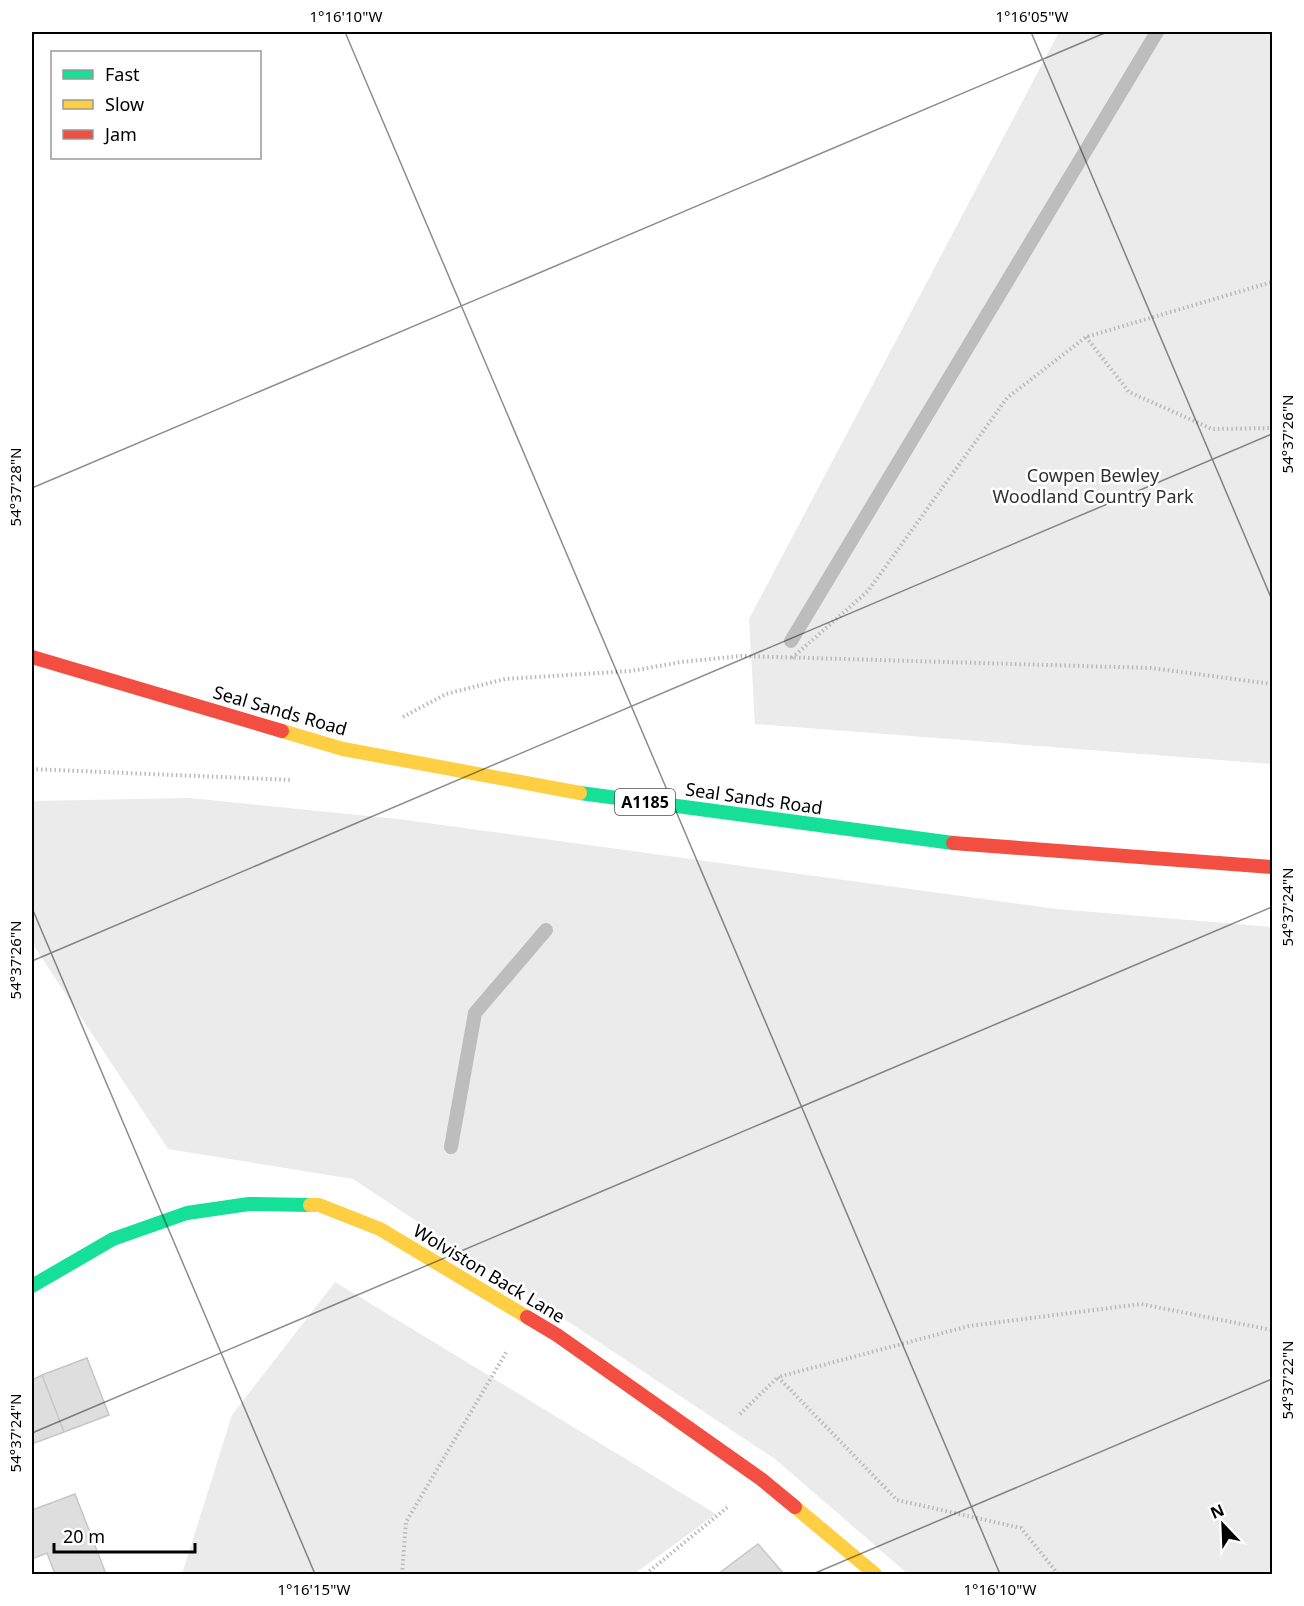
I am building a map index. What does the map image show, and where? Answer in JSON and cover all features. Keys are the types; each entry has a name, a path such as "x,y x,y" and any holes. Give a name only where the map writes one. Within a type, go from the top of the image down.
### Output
{"main road":[{"name":"Seal Sands Road","path":"32,657 343,749 591,795 973,846 1272,867"},
{"name":"Wolviston Back Lane","path":"32,1286 113,1239 187,1213 249,1204 319,1205 380,1230 557,1335 760,1479 874,1575"}],"path":[{"path":"792,658 868,591 1007,398 1086,337 1272,282"},
{"path":"1086,337 1129,392 1212,429 1272,428"},
{"path":"394,721 446,694 505,679 631,671 681,662 741,656 1151,668 1272,684"},
{"path":"32,770 302,780 343,749"},
{"path":"709,1442 778,1377 969,1326 1141,1304 1272,1330"},
{"path":"402,1575 406,1522 527,1317"},
{"path":"778,1377 897,1500 1021,1527 1058,1575"},
{"path":"646,1575 760,1479"}],"green space":[{"name":"Cowpen Bewley Woodland Country Park","path":"1059,32 1272,32 1272,764 755,724 749,619"},
{"path":"190,798 398,819 1057,909 1272,927 1272,1574 908,1574 775,1459 353,1179 168,1149 32,943 32,801"},
{"path":"335,1282 716,1514 634,1574 182,1574 232,1415"}],"building":[{"path":"87,1358 109,1415 64,1432 42,1375"},
{"path":"42,1375 64,1432 32,1444 32,1380"},
{"path":"75,1494 106,1574 55,1574 47,1553 32,1559 32,1510"},
{"path":"758,1544 784,1574 718,1574"}],"waterway":[{"path":"791,641 1157,32"},
{"path":"451,1147 475,1013 546,930"}],"traffic: fast":[{"path":"580,793 953,843"},
{"path":"32,1286 113,1239 187,1213 249,1204 310,1205"}],"traffic: slow":[{"path":"282,731 343,749 580,793"},
{"path":"310,1205 319,1205 380,1229 527,1317"},
{"path":"795,1507 875,1574"}],"traffic: jam":[{"path":"32,657 282,731"},
{"path":"953,843 1272,867"},
{"path":"527,1317 557,1335 761,1479 795,1507"}]}
